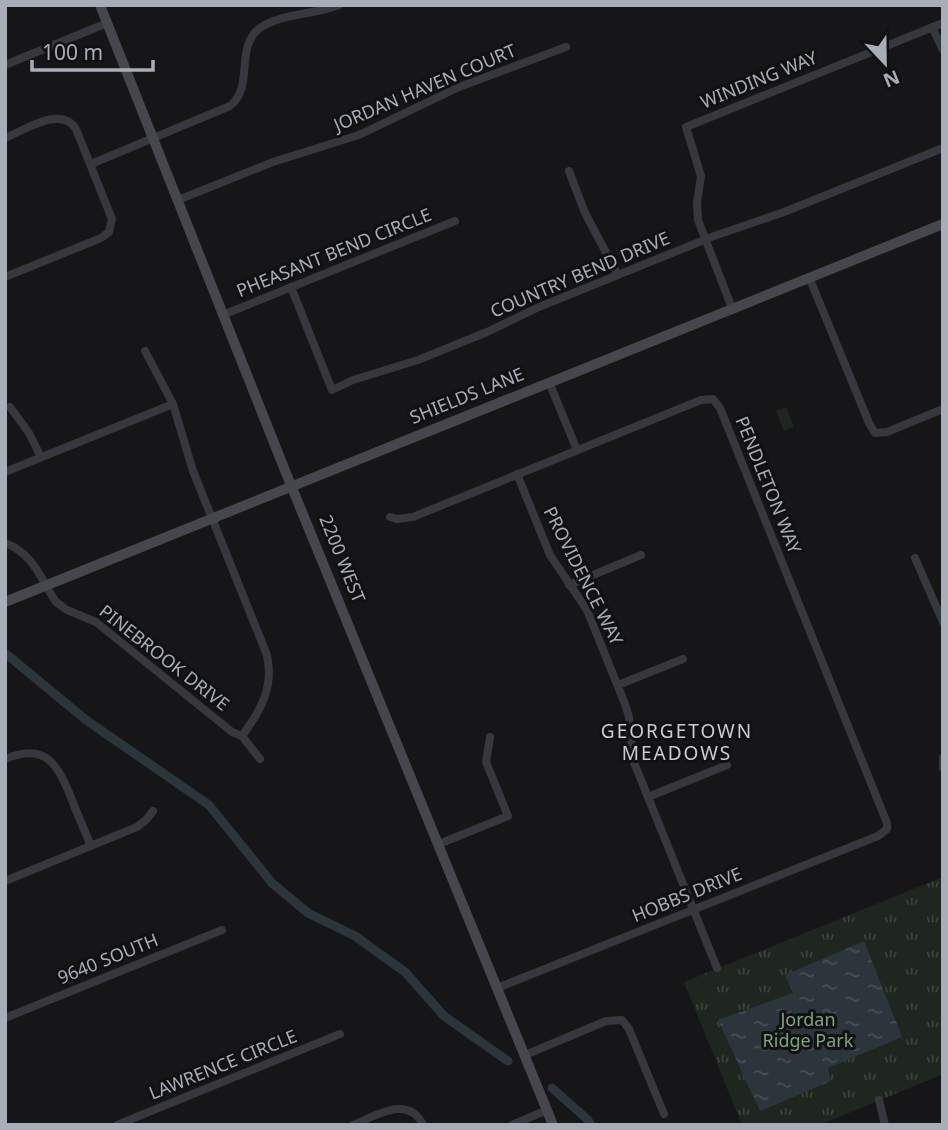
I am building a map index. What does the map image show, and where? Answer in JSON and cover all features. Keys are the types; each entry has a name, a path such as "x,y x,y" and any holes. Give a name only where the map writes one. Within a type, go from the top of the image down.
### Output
{"street":[{"name":"2200 WEST","path":"100,5 553,1125"},
{"path":"91,164 222,110 237,101 243,86 247,48 250,40 262,27 276,20 338,5"},
{"path":"5,65 107,23"},
{"name":"WINDING WAY","path":"732,308 697,212 701,176 686,127 943,23"},
{"path":"932,27 943,50"},
{"name":"JORDAN HAVEN COURT","path":"178,200 273,162 359,135 459,87 566,47"},
{"path":"5,138 52,119 66,119 76,129 111,215 111,228 102,238 5,277"},
{"name":"COUNTRY BEND DRIVE","path":"291,288 332,390 370,374 418,360 618,275 943,148"},
{"path":"569,171 585,212 618,275"},
{"name":"PHEASANT BEND CIRCLE","path":"225,314 455,221"},
{"name":"SHIELDS LANE","path":"5,602 943,224"},
{"path":"809,277 875,433 887,432 943,409"},
{"path":"145,351 173,404 193,471 268,664 269,681 265,698 258,714 242,736"},
{"path":"550,382 577,450"},
{"name":"PENDLETON WAY","path":"390,517 413,517 701,400 713,399 717,403 880,804 887,829"},
{"path":"5,472 173,404"},
{"path":"10,407 29,433 41,457"},
{"name":"PROVIDENCE WAY","path":"517,474 550,555 587,610 618,685 629,717 633,760 718,968"},
{"name":"PINEBROOK DRIVE","path":"5,543 21,550 30,559 61,607 96,622 232,732 242,736 260,759"},
{"path":"569,585 641,555"},
{"path":"915,558 943,622"},
{"path":"618,685 683,659"},
{"path":"439,844 508,816 486,762 490,737"},
{"path":"5,758 20,753 33,753 53,762 62,775 91,846"},
{"path":"943,758 943,768"},
{"path":"648,797 726,765"},
{"path":"5,881 137,827 153,811"},
{"name":"HOBBS DRIVE","path":"498,988 878,836 887,829"},
{"name":"9640 SOUTH","path":"5,1018 222,930"},
{"path":"525,1055 607,1021 622,1020 629,1029 664,1114"},
{"name":"LAWRENCE CIRCLE","path":"117,1125 340,1034"},
{"path":"879,1100 885,1125"},
{"path":"353,1125 400,1108 413,1111 423,1125"},
{"path":"512,1125 547,1110"}],"green space":[{"path":"786,407 794,427 784,431 776,411"},
{"name":"Jordan Ridge Park","path":"943,877 943,1074 820,1125 742,1125 684,982"}],"water":[{"path":"864,941 902,1037 828,1068 831,1081 760,1111 718,1020 793,993 785,975"}],"waterway":[{"path":"5,653 86,720 209,805 272,883 308,913 355,936 405,972 444,1016 508,1061"},
{"path":"552,1088 591,1125"}],"district":[{"name":"GEORGETOWN MEADOWS","path":"677,742"}]}
